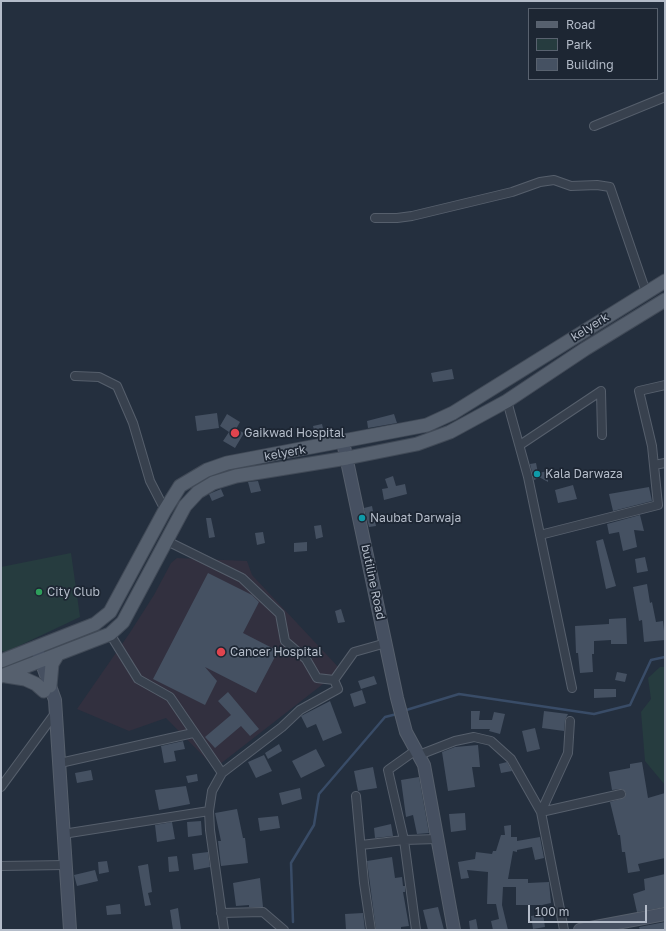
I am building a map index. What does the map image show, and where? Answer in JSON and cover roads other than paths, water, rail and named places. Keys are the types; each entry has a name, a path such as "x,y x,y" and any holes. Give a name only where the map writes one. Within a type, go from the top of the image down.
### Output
{"main road":[{"name":"kelyerk","path":"1,661 95,624 110,612 165,510 180,486 214,468 227,463 427,425 453,413 665,281"},
{"path":"2,676 110,634 123,622 185,506 198,492 213,483 236,476 347,458 424,441 450,432 507,402 585,349 665,300"},
{"path":"2,676 25,679 47,689 52,664 58,654"}],"street":[{"path":"594,126 665,97"},
{"path":"376,218 412,216 512,192 540,182 554,180 572,186 597,185 610,187 646,292"},
{"path":"75,376 99,377 117,386 133,422 150,481 165,510"},
{"path":"540,535 658,505 652,446 639,391 665,384"},
{"path":"520,445 601,391 602,435"},
{"path":"507,402 528,477 572,688"},
{"name":"butiline Road","path":"343,442 397,698 406,732 424,765 454,930"},
{"path":"654,465 665,462"},
{"path":"167,541 242,578 280,614 285,641 306,659 317,678 334,680"},
{"path":"110,634 138,679 170,696 193,733 222,773"},
{"path":"334,680 354,652 386,643"},
{"path":"32,649 47,689 55,700 70,930"},
{"path":"224,930 209,811 212,791 222,773 282,727 300,710 338,689 334,680"},
{"path":"1,786 56,712"},
{"path":"541,812 568,753 570,721"},
{"path":"60,762 193,733"},
{"path":"416,930 404,840 388,770 417,752 455,741 474,738 491,741 511,759 541,812 564,930"},
{"path":"541,812 621,794"},
{"path":"356,796 364,883 371,930"},
{"path":"63,834 209,811"},
{"path":"361,845 404,840 437,839"},
{"path":"1,866 65,865"},
{"path":"221,913 263,912 284,930"},
{"path":"580,930 665,914"}],"waterway":[{"path":"403,711 459,694 594,714 630,705 651,660 665,657"},
{"path":"293,922 291,863 314,825 319,794 385,717 397,714"}],"place":[{"name":"Gaikwad Hospital","path":"235,433"},
{"name":"Kala Darwaza","path":"537,474"},
{"name":"Naubat Darwaja","path":"362,518"},
{"name":"City Club","path":"39,592"},
{"name":"Cancer Hospital","path":"221,652"}]}
